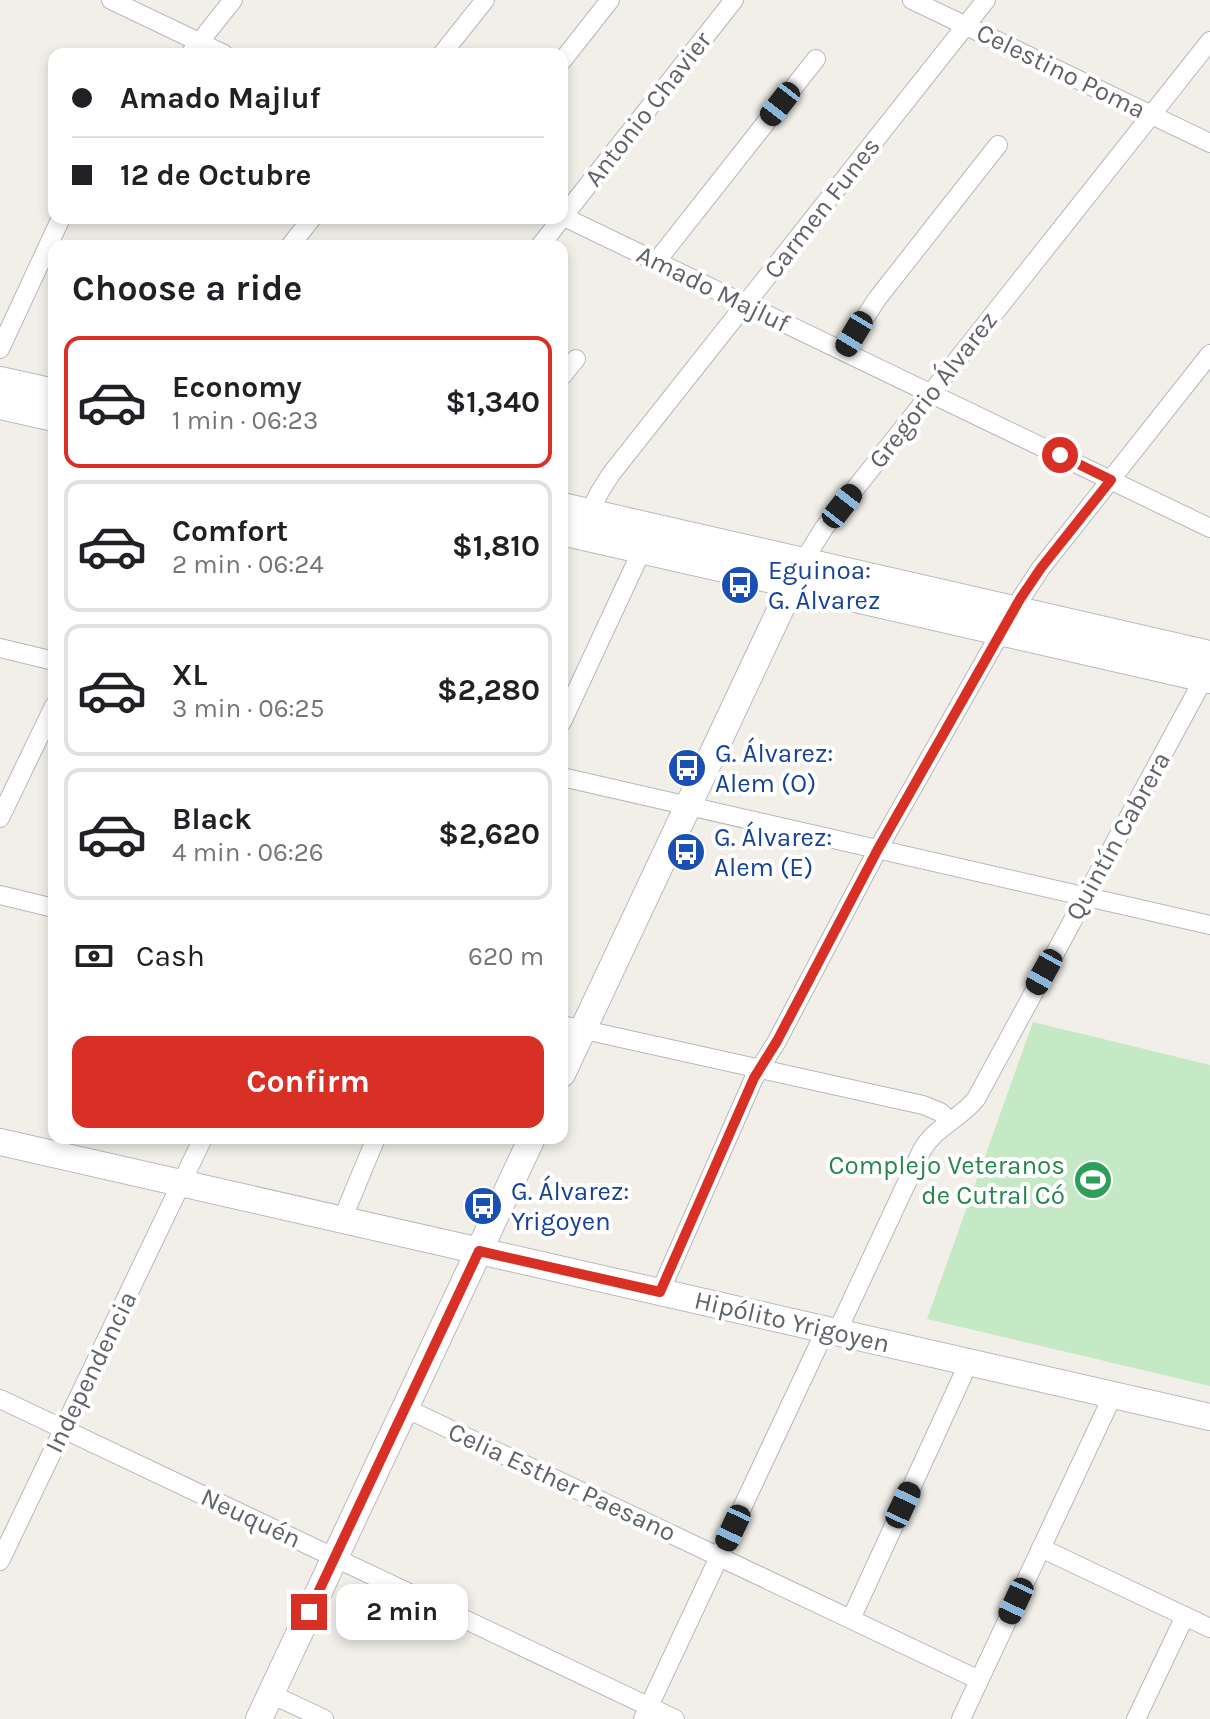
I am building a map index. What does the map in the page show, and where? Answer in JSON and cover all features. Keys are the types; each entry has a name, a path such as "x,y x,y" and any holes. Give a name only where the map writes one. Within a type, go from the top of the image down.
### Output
{"main road":[{"path":"0,380 48,391"},
{"path":"0,406 48,417"},
{"path":"577,527 642,550 798,572 1014,609 1209,670"},
{"path":"577,527 798,572 1001,632 1209,670"},
{"name":"Gregorio Álvarez","path":"572,1028 688,806 798,572"},
{"name":"Hipólito Yrigoyen","path":"0,1142 1210,1417"},
{"path":"259,1719 529,1144"}],"street":[{"path":"111,0 194,48 233,0"},
{"path":"447,48 485,0"},
{"path":"568,53 610,0"},
{"name":"Antonio Chavier","path":"568,209 734,0"},
{"name":"Celestino Poma","path":"912,0 1210,143"},
{"name":"Carmen Funes","path":"577,527 611,474 986,0"},
{"name":"Gregorio Álvarez","path":"798,572 824,528 1210,41"},
{"path":"656,262 816,59"},
{"path":"843,351 877,299 998,145"},
{"name":"Amado Majluf","path":"568,220 1210,528"},
{"path":"295,240 307,224"},
{"name":"Antonio Chavier","path":"545,240 557,224"},
{"path":"0,349 48,246"},
{"path":"660,1292 747,1092 878,849 1014,609 1041,568 1210,354"},
{"path":"568,369 576,359"},
{"path":"568,709 642,550"},
{"path":"0,648 48,660"},
{"name":"Quintín Cabrera","path":"646,1713 719,1557 928,1138 976,1099 1209,670"},
{"path":"0,818 48,718"},
{"path":"568,778 1210,925"},
{"path":"0,895 48,907"},
{"path":"572,1028 923,1105 940,1112 950,1121"},
{"name":"Independencia","path":"0,1561 200,1144"},
{"path":"342,1220 374,1144"},
{"path":"851,1619 969,1362"},
{"path":"961,1719 1113,1395"},
{"name":"Neuquén","path":"0,1399 335,1558 646,1713 675,1719"},
{"name":"Celia Esther Paesano","path":"405,1408 979,1680"},
{"path":"1041,1548 1210,1628"},
{"path":"1136,1719 1185,1616"},
{"path":"271,1694 324,1719"}],"green space":[{"name":"Complejo Veteranos de Cutral Có","path":"1033,1022 1210,1065 1210,1386 927,1319"}],"place":[{"name":"Eguinoa: G. Álvarez","path":"740,585"},
{"name":"G. Álvarez: Alem (O)","path":"687,768"},
{"name":"G. Álvarez: Alem (E)","path":"686,852"},
{"name":"Complejo Veteranos de Cutral Có","path":"1093,1180"},
{"name":"G. Álvarez: Yrigoyen","path":"483,1206"}],"route":[{"path":"309,1612 479,1251 660,1292 747,1092 878,849 1020,599 1111,480 1060,455"}]}
